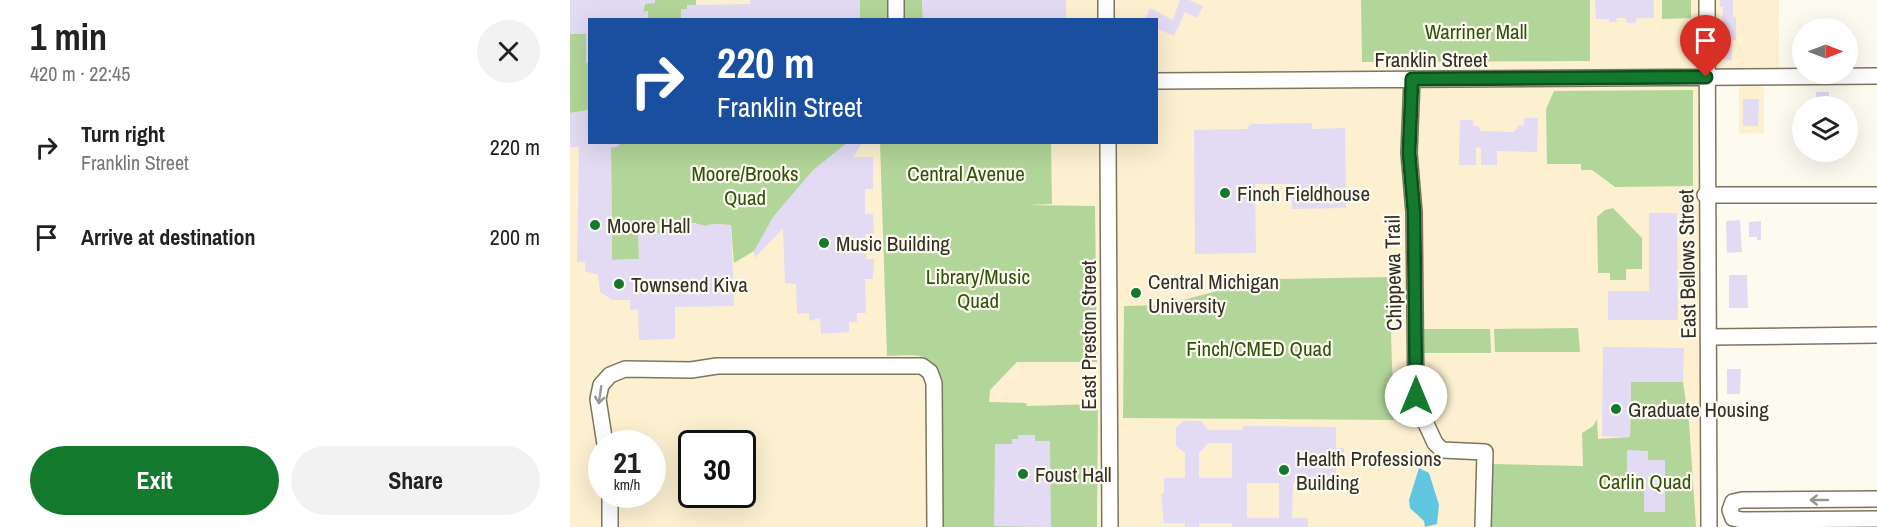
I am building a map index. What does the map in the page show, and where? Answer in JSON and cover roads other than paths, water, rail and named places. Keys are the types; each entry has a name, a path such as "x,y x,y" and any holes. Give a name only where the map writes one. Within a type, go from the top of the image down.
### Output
{"street":[{"path":"896,0 896,18"},
{"path":"1106,0 1107,18"},
{"name":"East Bellows Street","path":"1707,0 1709,527"},
{"name":"Franklin Street","path":"1158,81 1877,76"},
{"name":"Chippewa Trail","path":"1412,79 1409,153 1414,212 1416,402 1426,426 1442,450 1485,452 1483,527"},
{"name":"East Preston Street","path":"1108,144 1110,527"},
{"path":"1706,195 1877,195"},
{"path":"1710,337 1877,335"},
{"path":"602,430 598,402 599,388 613,374 635,369 687,370 717,366 783,365 925,367 932,375 934,383 935,527"},
{"path":"1877,500 1742,500 1733,502 1730,510 1733,518 1742,520 1877,519"},
{"path":"610,508 610,526"}],"water":[{"path":"1419,468 1429,473 1439,505 1437,524 1425,527 1424,521 1410,508 1409,500"}],"place":[{"name":"Finch Fieldhouse","path":"1225,193"},
{"name":"Moore Hall","path":"595,225"},
{"name":"Music Building","path":"824,243"},
{"name":"Townsend Kiva","path":"619,284"},
{"name":"Central Michigan University","path":"1136,293"},
{"name":"Graduate Housing","path":"1616,409"},
{"name":"Health Professions Building","path":"1284,470"},
{"name":"Foust Hall","path":"1023,474"}],"park label":[{"name":"Warriner Mall","path":"1476,31"},
{"name":"Central Avenue","path":"966,173"},
{"name":"Moore/Brooks Quad","path":"745,185"},
{"name":"Library/Music Quad","path":"978,288"},
{"name":"Finch/CMED Quad","path":"1259,348"},
{"name":"Carlin Quad","path":"1645,481"}]}
